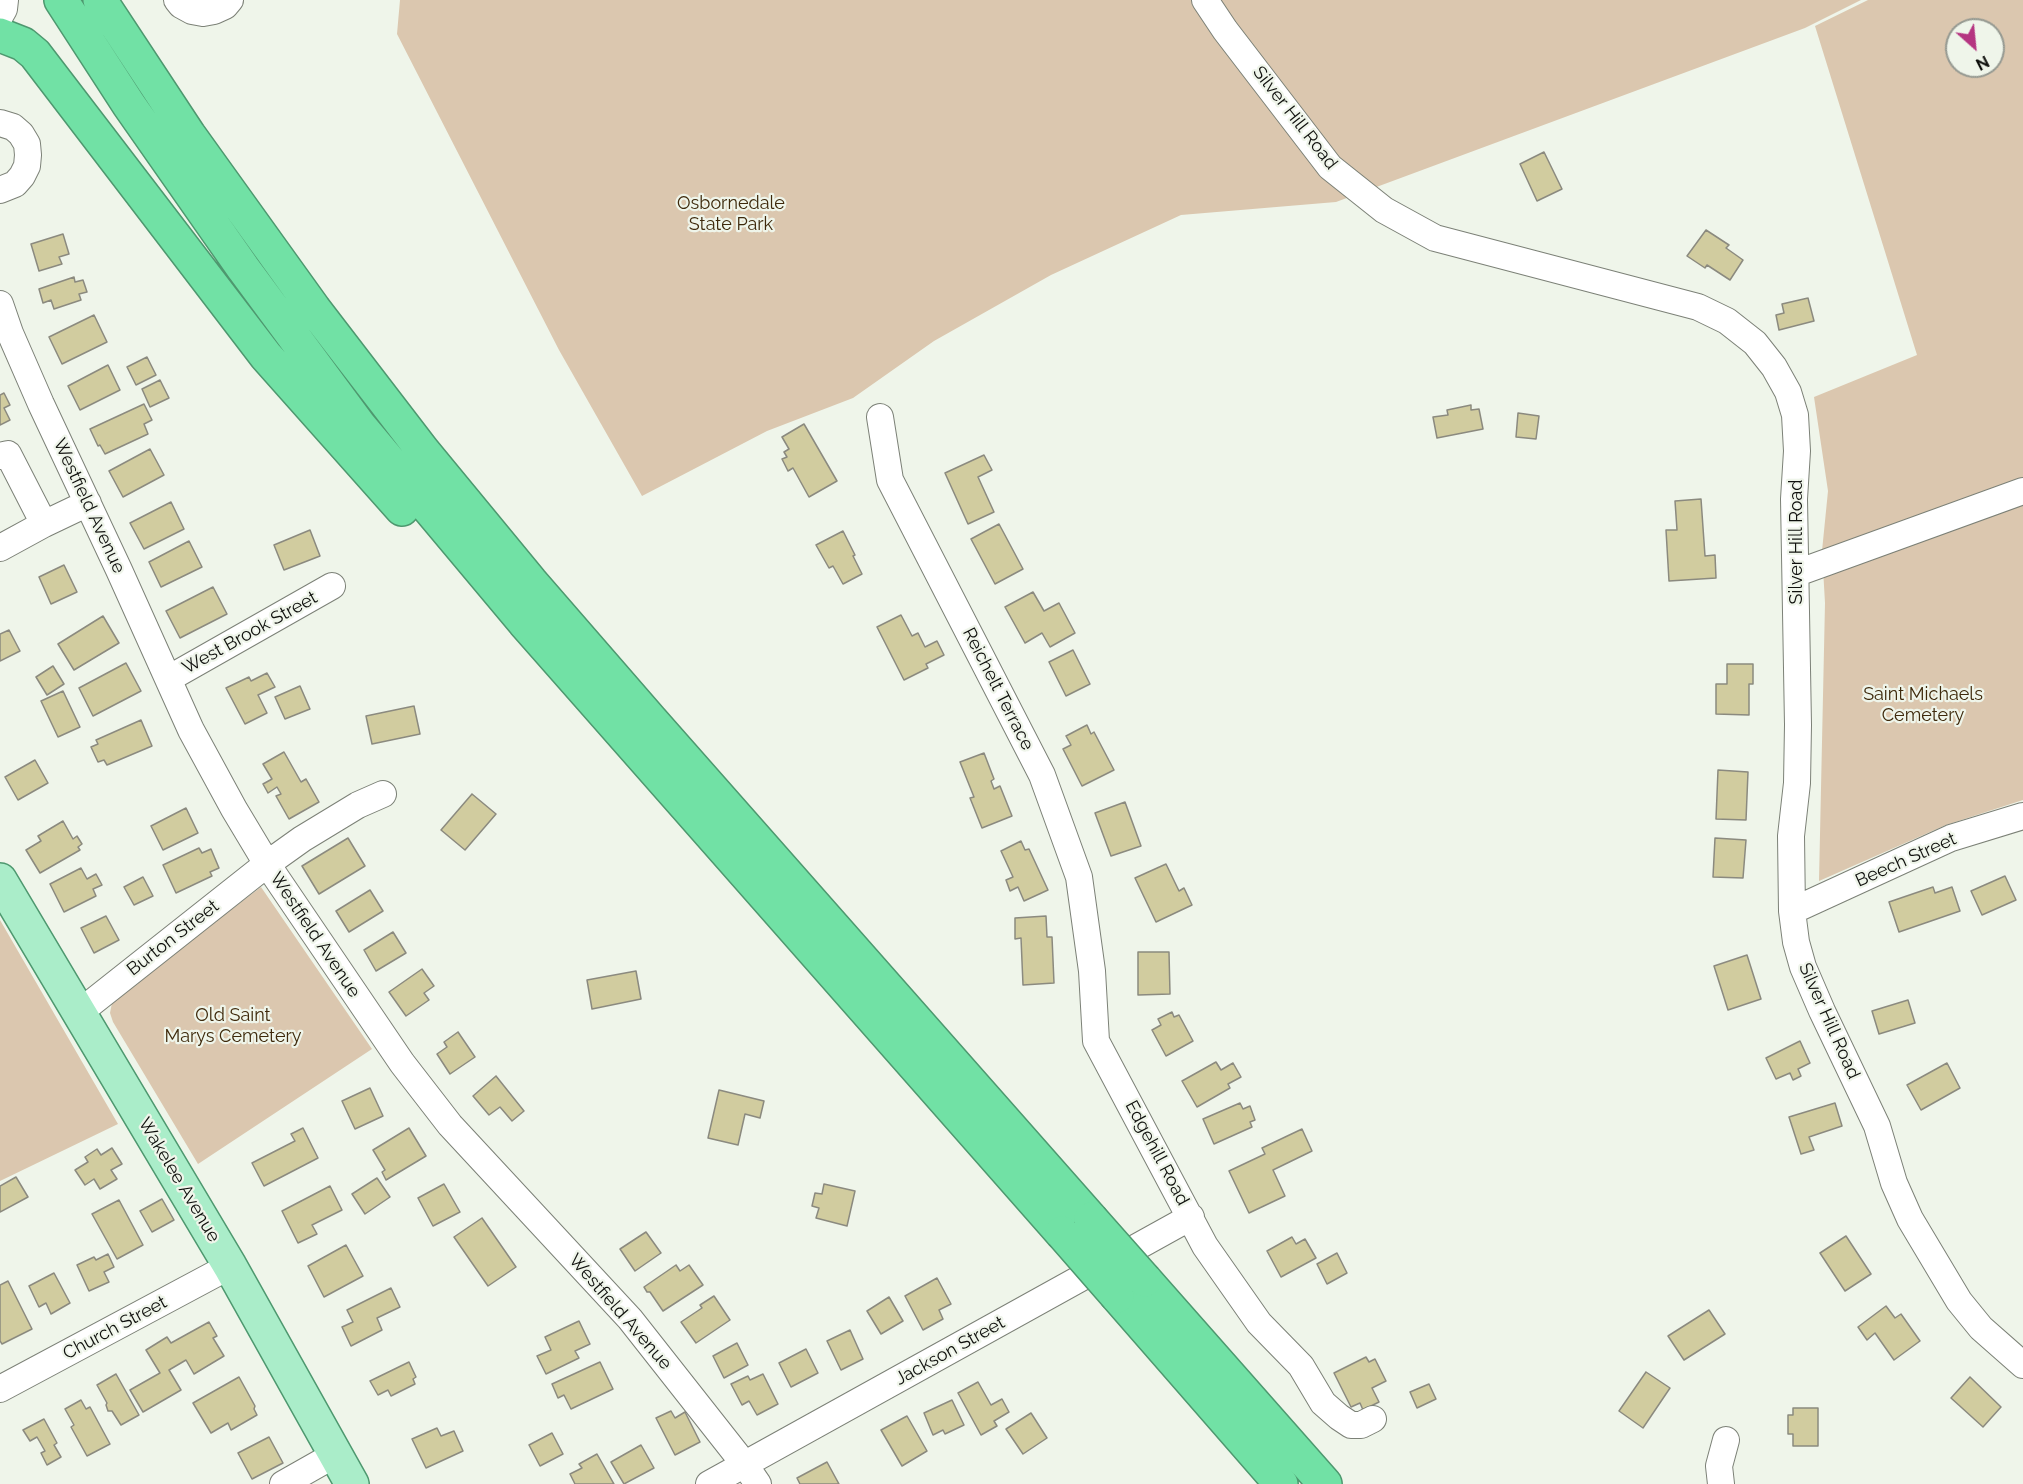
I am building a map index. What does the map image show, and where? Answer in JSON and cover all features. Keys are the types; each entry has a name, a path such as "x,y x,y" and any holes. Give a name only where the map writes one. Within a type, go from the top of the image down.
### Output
{"highway":[{"path":"60,0 129,105 243,268 353,416 524,622 1281,1484"},
{"path":"100,0 210,164 314,309 423,451 531,582 1325,1484"},
{"path":"0,35 23,45 35,54 181,248 266,356 388,494 411,519 524,622"}],"main road":[{"name":"Wakelee Avenue","path":"0,880 230,1266 352,1484"}],"street":[{"path":"0,16 5,0"},
{"path":"177,0 192,11 203,13 225,6 230,0"},
{"name":"Silver Hill Road","path":"1205,0 1225,30 1330,167 1384,210 1435,238 1698,307 1727,321 1755,343 1774,367 1788,392 1795,415 1797,451 1794,499 1798,724 1797,783 1791,836 1792,911 1796,942 1803,967 1822,1011 1877,1126 1894,1184 1910,1219 1959,1301 1981,1329 2023,1365"},
{"path":"0,123 13,127 21,134 27,144 28,155 27,166 22,176 15,184 0,190"},
{"name":"Westfield Avenue","path":"0,304 41,404 191,730 267,864 402,1063 450,1125 630,1319 751,1474"},
{"name":"Reichelt Terrace","path":"880,417 890,480 1042,775 1079,877 1092,970"},
{"path":"0,456 8,454 44,524"},
{"path":"1797,573 2023,491"},
{"path":"0,548 88,503"},
{"name":"West Brook Street","path":"168,679 332,586"},
{"name":"Burton Street","path":"80,1012 267,864 302,839 358,805 383,794"},
{"name":"Beech Street","path":"1792,911 1952,838 2023,816"},
{"name":"Edgehill Road","path":"1092,970 1096,1041 1205,1246 1259,1323 1301,1366 1323,1402 1351,1425 1361,1425 1373,1419"},
{"name":"Jackson Street","path":"709,1484 751,1474 1191,1217"},
{"name":"Church Street","path":"0,1389 230,1266"},
{"path":"1721,1484 1719,1466 1726,1440"},
{"path":"283,1484 336,1454"}],"green space":[{"name":"Osbornedale State Park","path":"400,0 1861,0 1805,28 1336,202 1181,215 1051,275 934,341 853,398 767,431 642,496 559,350 397,34"},
{"name":"Saint Michaels Cemetery","path":"1868,0 2023,0 2023,800 1946,825 1819,881 1825,603 1822,551 1828,491 1814,397 1917,355 1815,26"},
{"name":"Old Saint Marys Cemetery","path":"261,887 372,1049 198,1164 113,1022 110,1013 112,1003 118,995"},
{"path":"0,920 118,1124 0,1181"}],"building":[{"path":"1544,152 1562,189 1537,201 1520,164"},
{"path":"1706,230 1729,245 1726,248 1743,260 1730,280 1707,265 1705,268 1687,256"},
{"path":"63,234 69,254 59,257 62,264 39,271 31,244"},
{"path":"74,277 75,282 83,280 87,292 79,294 81,300 54,309 51,300 43,303 39,289"},
{"path":"1808,298 1814,321 1779,330 1776,315 1784,313 1782,304"},
{"path":"94,315 107,342 62,364 49,337"},
{"path":"147,357 156,375 136,385 127,367"},
{"path":"108,365 120,390 80,410 68,386"},
{"path":"160,380 169,398 150,407 142,389"},
{"path":"4,393 10,405 4,408 10,420 0,425 0,395"},
{"path":"144,404 152,420 144,424 148,434 105,454 100,445 98,446 90,429"},
{"path":"1471,405 1471,410 1479,409 1483,429 1437,438 1433,417 1448,415 1447,410"},
{"path":"1518,413 1539,416 1536,439 1516,437"},
{"path":"804,424 837,481 809,497 793,468 788,471 782,459 787,457 784,452 789,449 782,437"},
{"path":"150,449 164,475 123,497 109,471"},
{"path":"984,455 992,470 978,477 994,512 968,524 945,473"},
{"path":"1701,499 1705,556 1715,555 1716,578 1669,581 1666,530 1677,530 1675,501"},
{"path":"171,502 184,529 144,549 130,523"},
{"path":"999,524 1023,569 995,584 971,539"},
{"path":"310,530 320,556 284,570 274,545"},
{"path":"843,531 862,574 843,584 833,566 829,568 816,545"},
{"path":"189,541 202,567 161,587 149,562"},
{"path":"64,565 77,592 51,604 39,577"},
{"path":"213,587 227,614 180,638 166,611"},
{"path":"1033,592 1044,611 1059,603 1075,633 1050,647 1042,633 1025,643 1005,607"},
{"path":"901,615 912,636 918,633 925,647 937,641 944,655 926,664 928,668 904,680 877,627"},
{"path":"103,616 119,643 74,670 58,644"},
{"path":"9,630 20,651 0,661 0,634"},
{"path":"1073,650 1090,684 1066,696 1049,662"},
{"path":"126,663 141,691 93,716 79,688"},
{"path":"1727,664 1753,664 1753,684 1749,684 1749,715 1716,714 1716,684 1727,684"},
{"path":"53,666 64,684 47,695 36,677"},
{"path":"267,673 275,687 258,695 267,713 245,724 226,688 249,677 251,681"},
{"path":"300,686 310,709 285,719 275,697"},
{"path":"63,691 80,727 58,737 41,701"},
{"path":"414,706 420,734 372,744 366,716"},
{"path":"141,720 152,746 107,765 104,760 98,762 91,747 98,744 96,740"},
{"path":"1087,725 1091,734 1094,732 1114,770 1082,786 1063,749 1071,745 1066,736"},
{"path":"284,752 301,782 306,779 319,802 289,819 276,796 281,794 277,787 268,793 263,784 272,779 263,764"},
{"path":"984,753 994,779 991,781 994,789 1000,786 1012,816 982,828 970,798 974,797 960,762"},
{"path":"35,760 48,783 18,800 5,777"},
{"path":"1718,770 1748,772 1746,820 1716,819"},
{"path":"472,794 496,814 465,850 441,830"},
{"path":"1125,802 1141,846 1111,856 1095,813"},
{"path":"186,808 198,833 163,850 151,826"},
{"path":"63,821 73,839 77,836 82,844 78,847 80,850 40,873 26,850 41,841 38,836"},
{"path":"348,838 365,866 319,894 302,866"},
{"path":"1715,838 1746,840 1743,878 1713,877"},
{"path":"1021,841 1025,850 1029,849 1048,890 1024,901 1018,887 1010,891 1006,880 1013,877 1001,851"},
{"path":"199,848 202,853 211,849 219,868 210,872 212,876 176,893 163,865"},
{"path":"1166,864 1179,891 1184,888 1192,905 1156,922 1135,878"},
{"path":"81,868 87,879 96,874 102,885 93,889 96,896 64,912 50,884"},
{"path":"2005,876 2016,900 1982,915 1971,891"},
{"path":"143,877 153,896 134,905 124,887"},
{"path":"1933,887 1935,893 1952,887 1960,911 1899,932 1889,902"},
{"path":"370,890 383,911 349,932 336,911"},
{"path":"106,916 119,940 94,953 81,928"},
{"path":"1046,916 1047,937 1052,937 1054,983 1023,985 1021,938 1015,939 1015,918"},
{"path":"393,932 406,953 376,971 364,950"},
{"path":"1138,952 1169,952 1170,994 1138,995"},
{"path":"1747,955 1761,999 1728,1010 1714,966"},
{"path":"422,969 434,986 424,993 429,1000 406,1016 389,992"},
{"path":"636,971 641,999 592,1009 587,980"},
{"path":"1908,1000 1915,1023 1879,1034 1872,1011"},
{"path":"1172,1012 1174,1017 1179,1015 1193,1041 1166,1056 1152,1030 1161,1025 1158,1019"},
{"path":"458,1032 475,1057 450,1074 437,1054 447,1047 444,1042"},
{"path":"1800,1041 1810,1063 1798,1069 1801,1076 1793,1080 1790,1073 1776,1079 1766,1058"},
{"path":"1216,1062 1221,1070 1233,1063 1241,1077 1228,1084 1230,1088 1197,1107 1182,1081"},
{"path":"1947,1063 1960,1088 1921,1110 1907,1085"},
{"path":"496,1076 524,1111 512,1121 500,1107 489,1115 473,1096"},
{"path":"370,1088 383,1116 355,1129 342,1101"},
{"path":"719,1090 764,1101 760,1118 745,1114 738,1145 708,1138"},
{"path":"1240,1103 1243,1109 1250,1106 1255,1120 1250,1122 1252,1127 1214,1144 1203,1119"},
{"path":"1835,1103 1842,1126 1809,1137 1814,1150 1801,1154 1789,1117"},
{"path":"303,1128 318,1158 264,1186 252,1163 295,1141 291,1134"},
{"path":"409,1128 426,1156 386,1180 382,1172 385,1170 373,1150"},
{"path":"1302,1129 1312,1151 1273,1170 1285,1196 1249,1213 1229,1171 1265,1154 1262,1148"},
{"path":"112,1148 122,1164 111,1170 117,1179 100,1189 94,1179 85,1185 75,1170 88,1162 85,1157 97,1149 101,1155"},
{"path":"16,1177 28,1197 0,1212 0,1186"},
{"path":"377,1178 390,1197 365,1214 352,1194"},
{"path":"444,1184 460,1212 433,1226 418,1198"},
{"path":"824,1184 855,1191 847,1226 816,1218 819,1208 812,1206 815,1193 822,1194"},
{"path":"330,1186 342,1210 312,1225 317,1234 298,1243 282,1211"},
{"path":"162,1199 174,1220 152,1232 140,1211"},
{"path":"119,1200 143,1245 117,1259 92,1214"},
{"path":"482,1218 516,1267 488,1286 454,1237"},
{"path":"646,1232 661,1253 635,1271 620,1249"},
{"path":"1846,1236 1871,1274 1845,1291 1820,1253"},
{"path":"1292,1237 1296,1244 1305,1239 1316,1258 1281,1277 1267,1251"},
{"path":"346,1245 363,1276 324,1297 308,1266"},
{"path":"1337,1253 1347,1273 1327,1284 1317,1264"},
{"path":"108,1254 114,1267 104,1272 109,1282 89,1291 77,1265 94,1257 96,1260"},
{"path":"676,1265 680,1271 689,1265 703,1285 663,1311 644,1287"},
{"path":"54,1273 70,1303 51,1314 46,1303 39,1307 29,1286"},
{"path":"937,1278 951,1304 939,1310 943,1319 923,1330 905,1296"},
{"path":"8,1281 32,1329 2,1344 0,1341 0,1285"},
{"path":"391,1288 400,1307 377,1318 382,1330 351,1346 342,1327 353,1322 347,1310"},
{"path":"714,1296 730,1320 696,1343 681,1322 702,1308 700,1305"},
{"path":"889,1297 903,1321 881,1334 867,1311"},
{"path":"1886,1306 1895,1318 1901,1314 1920,1341 1894,1360 1875,1333 1867,1340 1858,1327"},
{"path":"1709,1310 1725,1334 1684,1360 1668,1336"},
{"path":"579,1321 590,1344 575,1351 579,1358 546,1374 537,1356 551,1350 545,1337"},
{"path":"209,1322 217,1336 213,1338 224,1356 194,1374 186,1360 169,1370 181,1390 143,1412 130,1390 160,1373 146,1350 167,1337 171,1343"},
{"path":"850,1330 863,1359 841,1370 827,1341"},
{"path":"737,1343 748,1365 724,1378 713,1356"},
{"path":"806,1349 818,1373 791,1387 779,1363"},
{"path":"1366,1357 1369,1362 1375,1359 1386,1381 1372,1388 1379,1402 1363,1410 1360,1403 1351,1407 1334,1373"},
{"path":"409,1362 416,1377 413,1379 415,1384 391,1396 388,1390 378,1395 370,1381"},
{"path":"600,1362 613,1389 571,1409 564,1395 558,1398 552,1384"},
{"path":"1646,1372 1670,1388 1643,1428 1619,1411"},
{"path":"116,1374 139,1415 121,1425 112,1411 108,1411 107,1403 97,1385"},
{"path":"763,1374 778,1404 757,1415 749,1401 742,1405 731,1384 748,1376 750,1380"},
{"path":"239,1377 255,1406 257,1415 231,1430 228,1423 211,1433 193,1403"},
{"path":"1970,1377 2001,1407 1983,1427 1951,1398"},
{"path":"978,1382 991,1405 1002,1399 1009,1412 994,1421 997,1426 981,1435 958,1393"},
{"path":"1429,1384 1436,1399 1417,1408 1410,1392"},
{"path":"81,1400 86,1409 90,1407 110,1444 87,1456 71,1427 74,1425 65,1409"},
{"path":"952,1400 964,1425 945,1434 943,1430 933,1435 924,1413"},
{"path":"1793,1408 1818,1408 1818,1446 1793,1446 1793,1434 1788,1434 1788,1415 1793,1415"},
{"path":"671,1411 675,1418 685,1412 700,1442 675,1455 656,1418"},
{"path":"1031,1413 1047,1438 1023,1454 1006,1429"},
{"path":"907,1416 927,1451 902,1466 881,1430"},
{"path":"44,1419 57,1443 54,1445 61,1457 47,1465 41,1453 45,1451 37,1437 30,1441 23,1430"},
{"path":"437,1428 441,1436 454,1431 463,1451 426,1468 412,1439"},
{"path":"552,1433 563,1454 540,1466 529,1445"},
{"path":"269,1437 283,1463 252,1479 238,1453"},
{"path":"641,1445 654,1468 624,1484 611,1462"},
{"path":"597,1454 614,1484 575,1484 570,1474 582,1468 579,1464"},
{"path":"827,1462 839,1484 800,1484 797,1478"}]}
